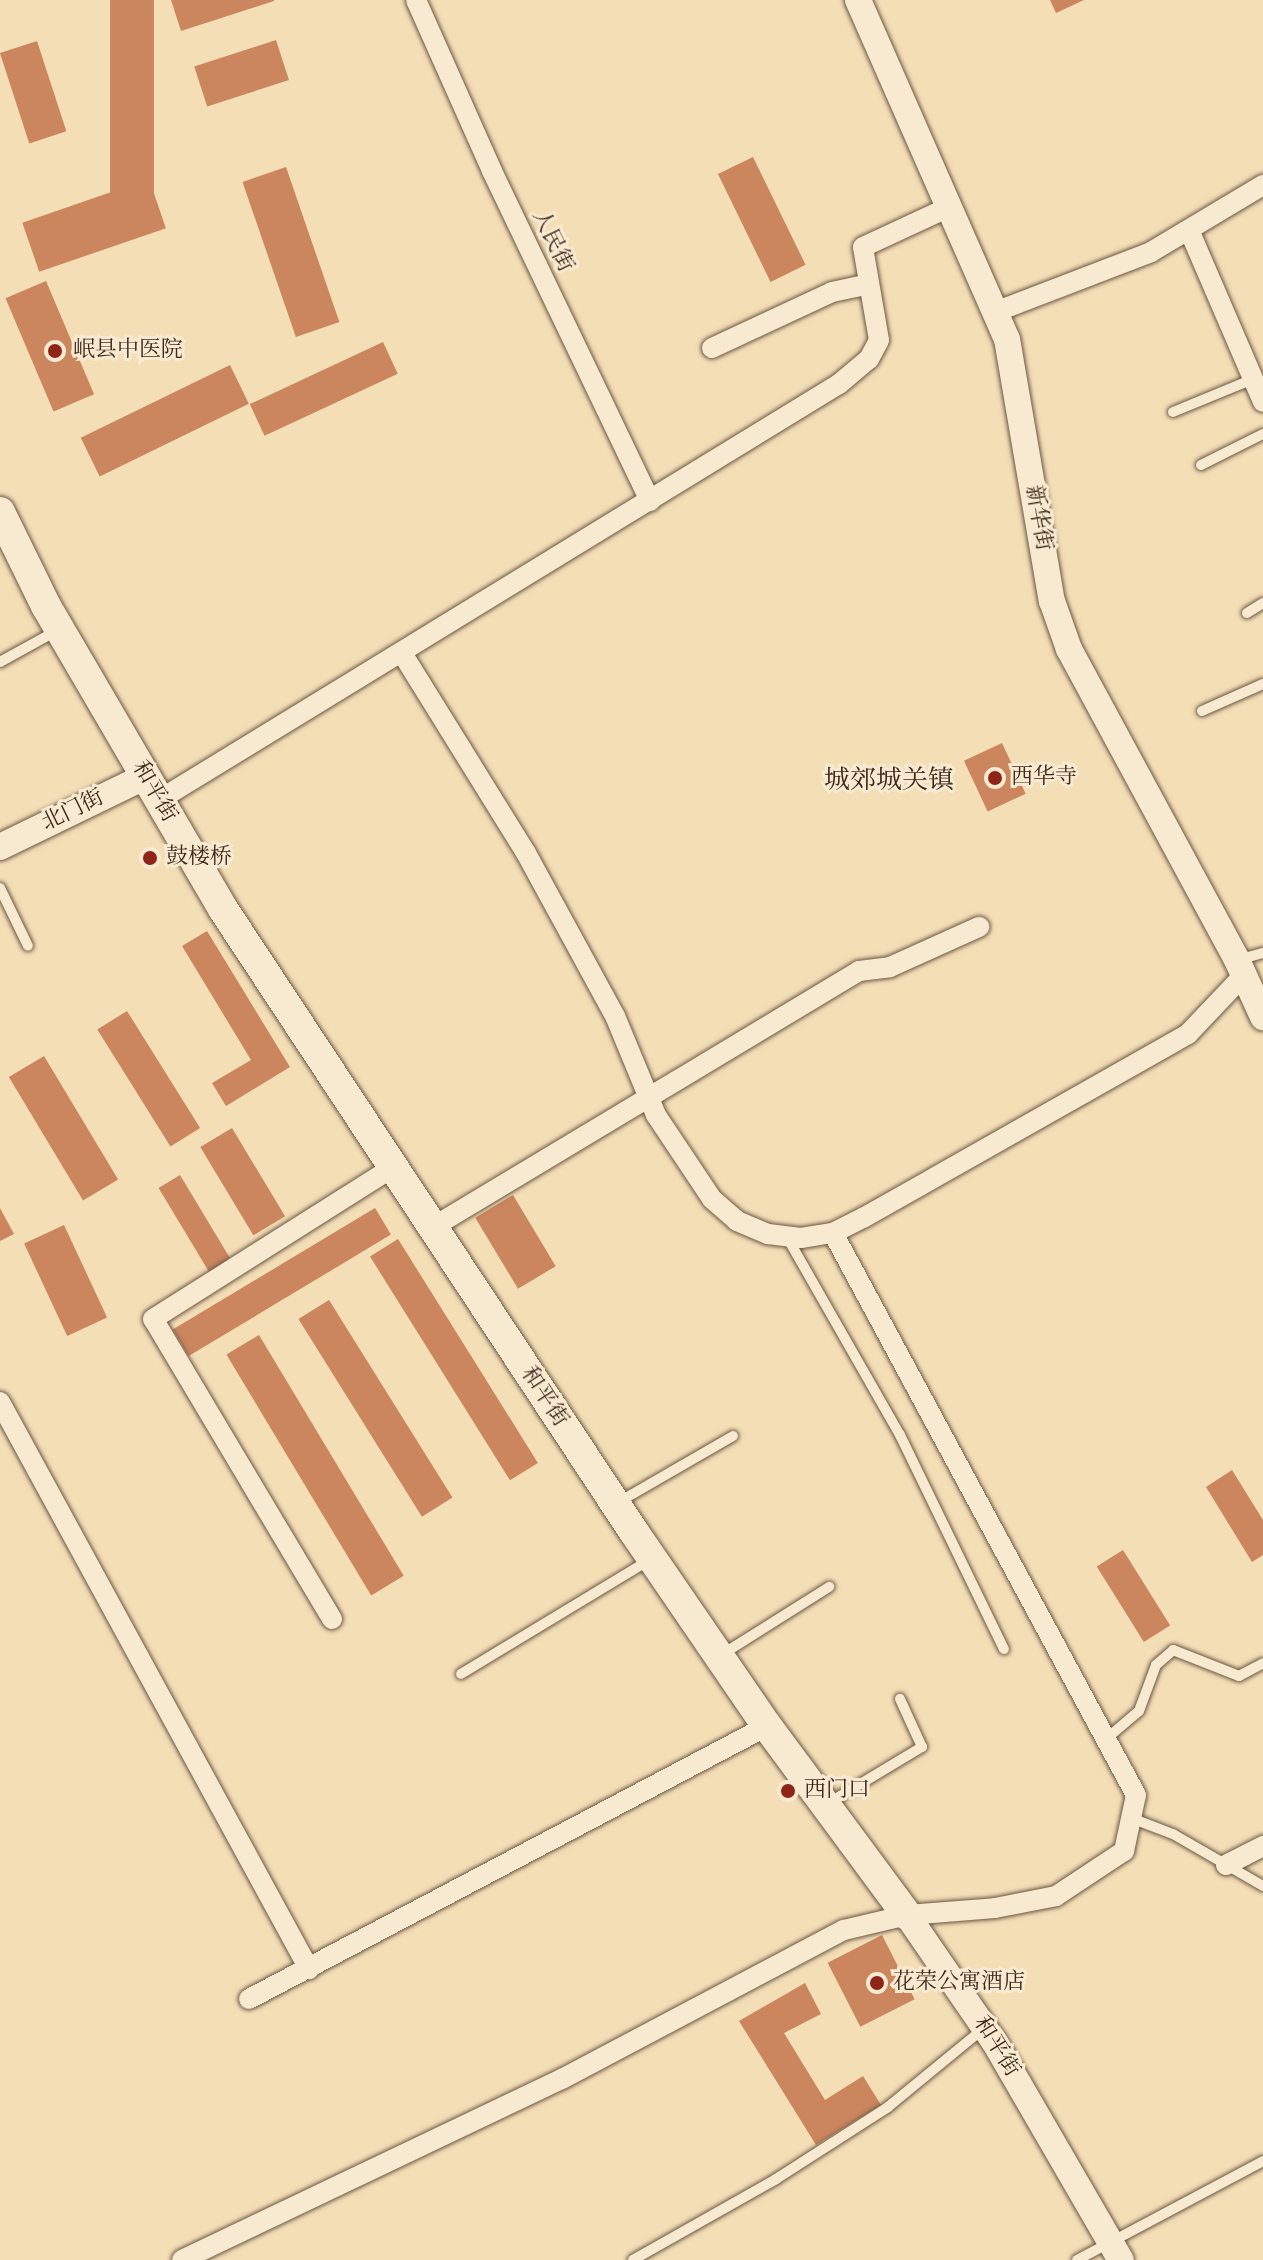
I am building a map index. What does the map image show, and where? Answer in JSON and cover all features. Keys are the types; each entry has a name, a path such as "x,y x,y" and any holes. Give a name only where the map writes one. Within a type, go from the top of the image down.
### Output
{"main road":[{"name":"和平街","path":"0,512 60,629 223,909 615,1504 767,1726 907,1915"}],"street":[{"name":"人民街","path":"416,0 492,171 650,501"},
{"name":"新华街","path":"858,0 1007,339 1052,601 1069,649 1240,968 1263,1017"},
{"path":"995,312 1151,252 1263,185"},
{"path":"152,788 402,653 839,384 869,359 879,340 863,247 949,207"},
{"path":"1189,230 1263,402"},
{"path":"712,348 832,292 869,284"},
{"path":"402,653 526,853 615,1016 656,1115 712,1199 737,1221 768,1234 787,1237 833,1233 1188,1034 1240,968"},
{"name":"北门街","path":"0,847 152,788"},
{"path":"433,1227 859,971 890,967 979,927"},
{"path":"332,1619 153,1319 393,1167"},
{"path":"182,2260 562,2079 844,1930 907,1915 995,1908 1056,1896 1124,1851 1136,1795 833,1233"},
{"path":"0,1402 309,1969"},
{"path":"249,1999 767,1726"},
{"path":"1226,1865 1263,1846"},
{"name":"和平街","path":"907,1915 985,2028 1116,2251"}],"lane":[{"path":"1173,412 1253,379"},
{"path":"1201,465 1263,434"},
{"path":"1247,613 1263,603"},
{"path":"0,662 60,629"},
{"path":"1202,711 1263,684"},
{"path":"0,888 28,946"},
{"path":"1240,968 1263,953"},
{"path":"787,1237 900,1435 1004,1649"},
{"path":"615,1504 733,1436"},
{"path":"461,1674 652,1558"},
{"path":"719,1656 829,1587"},
{"path":"1106,1739 1139,1711 1156,1665 1173,1650 1239,1676 1263,1663"},
{"path":"826,1805 922,1747 900,1699"},
{"path":"1131,1818 1173,1834 1263,1886"},
{"path":"633,2260 776,2179 888,2107 985,2028"},
{"path":"1077,2260 1116,2251 1263,2161"}],"building":[{"path":"110,0 154,0 154,194 110,194"},
{"path":"171,0 274,0 274,1 181,31"},
{"path":"1050,0 1084,0 1056,13"},
{"path":"276,40 289,80 207,107 194,67"},
{"path":"37,41 66,131 29,143 0,53"},
{"path":"753,157 806,265 771,282 718,174"},
{"path":"286,167 339,322 296,337 243,182"},
{"path":"149,179 166,228 39,272 22,223"},
{"path":"46,281 94,394 54,411 5,298"},
{"path":"383,342 398,374 265,436 250,404"},
{"path":"230,365 249,404 100,476 81,438"},
{"name":"西华寺","path":"1002,743 1026,794 988,812 964,761"},
{"path":"207,931 290,1067 226,1106 212,1083 251,1060 182,946"},
{"path":"127,1011 200,1128 170,1147 97,1030"},
{"path":"44,1056 118,1179 83,1201 9,1077"},
{"path":"232,1128 285,1216 253,1235 200,1147"},
{"path":"180,1175 232,1262 211,1274 159,1188"},
{"path":"513,1195 556,1266 518,1289 475,1218"},
{"path":"0,1208 14,1234 0,1241"},
{"path":"375,1208 391,1235 189,1356 173,1330"},
{"path":"64,1225 107,1317 67,1336 24,1244"},
{"path":"398,1239 538,1463 510,1480 370,1256"},
{"path":"329,1300 452,1498 422,1517 298,1319"},
{"path":"259,1335 404,1576 371,1595 226,1355"},
{"path":"1232,1470 1263,1520 1263,1555 1252,1562 1206,1487"},
{"path":"1123,1550 1170,1625 1144,1642 1097,1566"},
{"path":"882,1935 915,1999 860,2027 828,1963"},
{"path":"805,1983 821,2014 784,2033 825,2100 863,2076 881,2105 816,2145 739,2021"}],"place":[{"name":"岷县中医院","path":"55,351"},
{"name":"西华寺","path":"995,778"},
{"name":"鼓楼桥","path":"150,858"},
{"name":"西门口","path":"788,1791"},
{"name":"花荣公寓酒店","path":"877,1983"}],"district":[{"name":"城郊城关镇","path":"889,781"}]}
